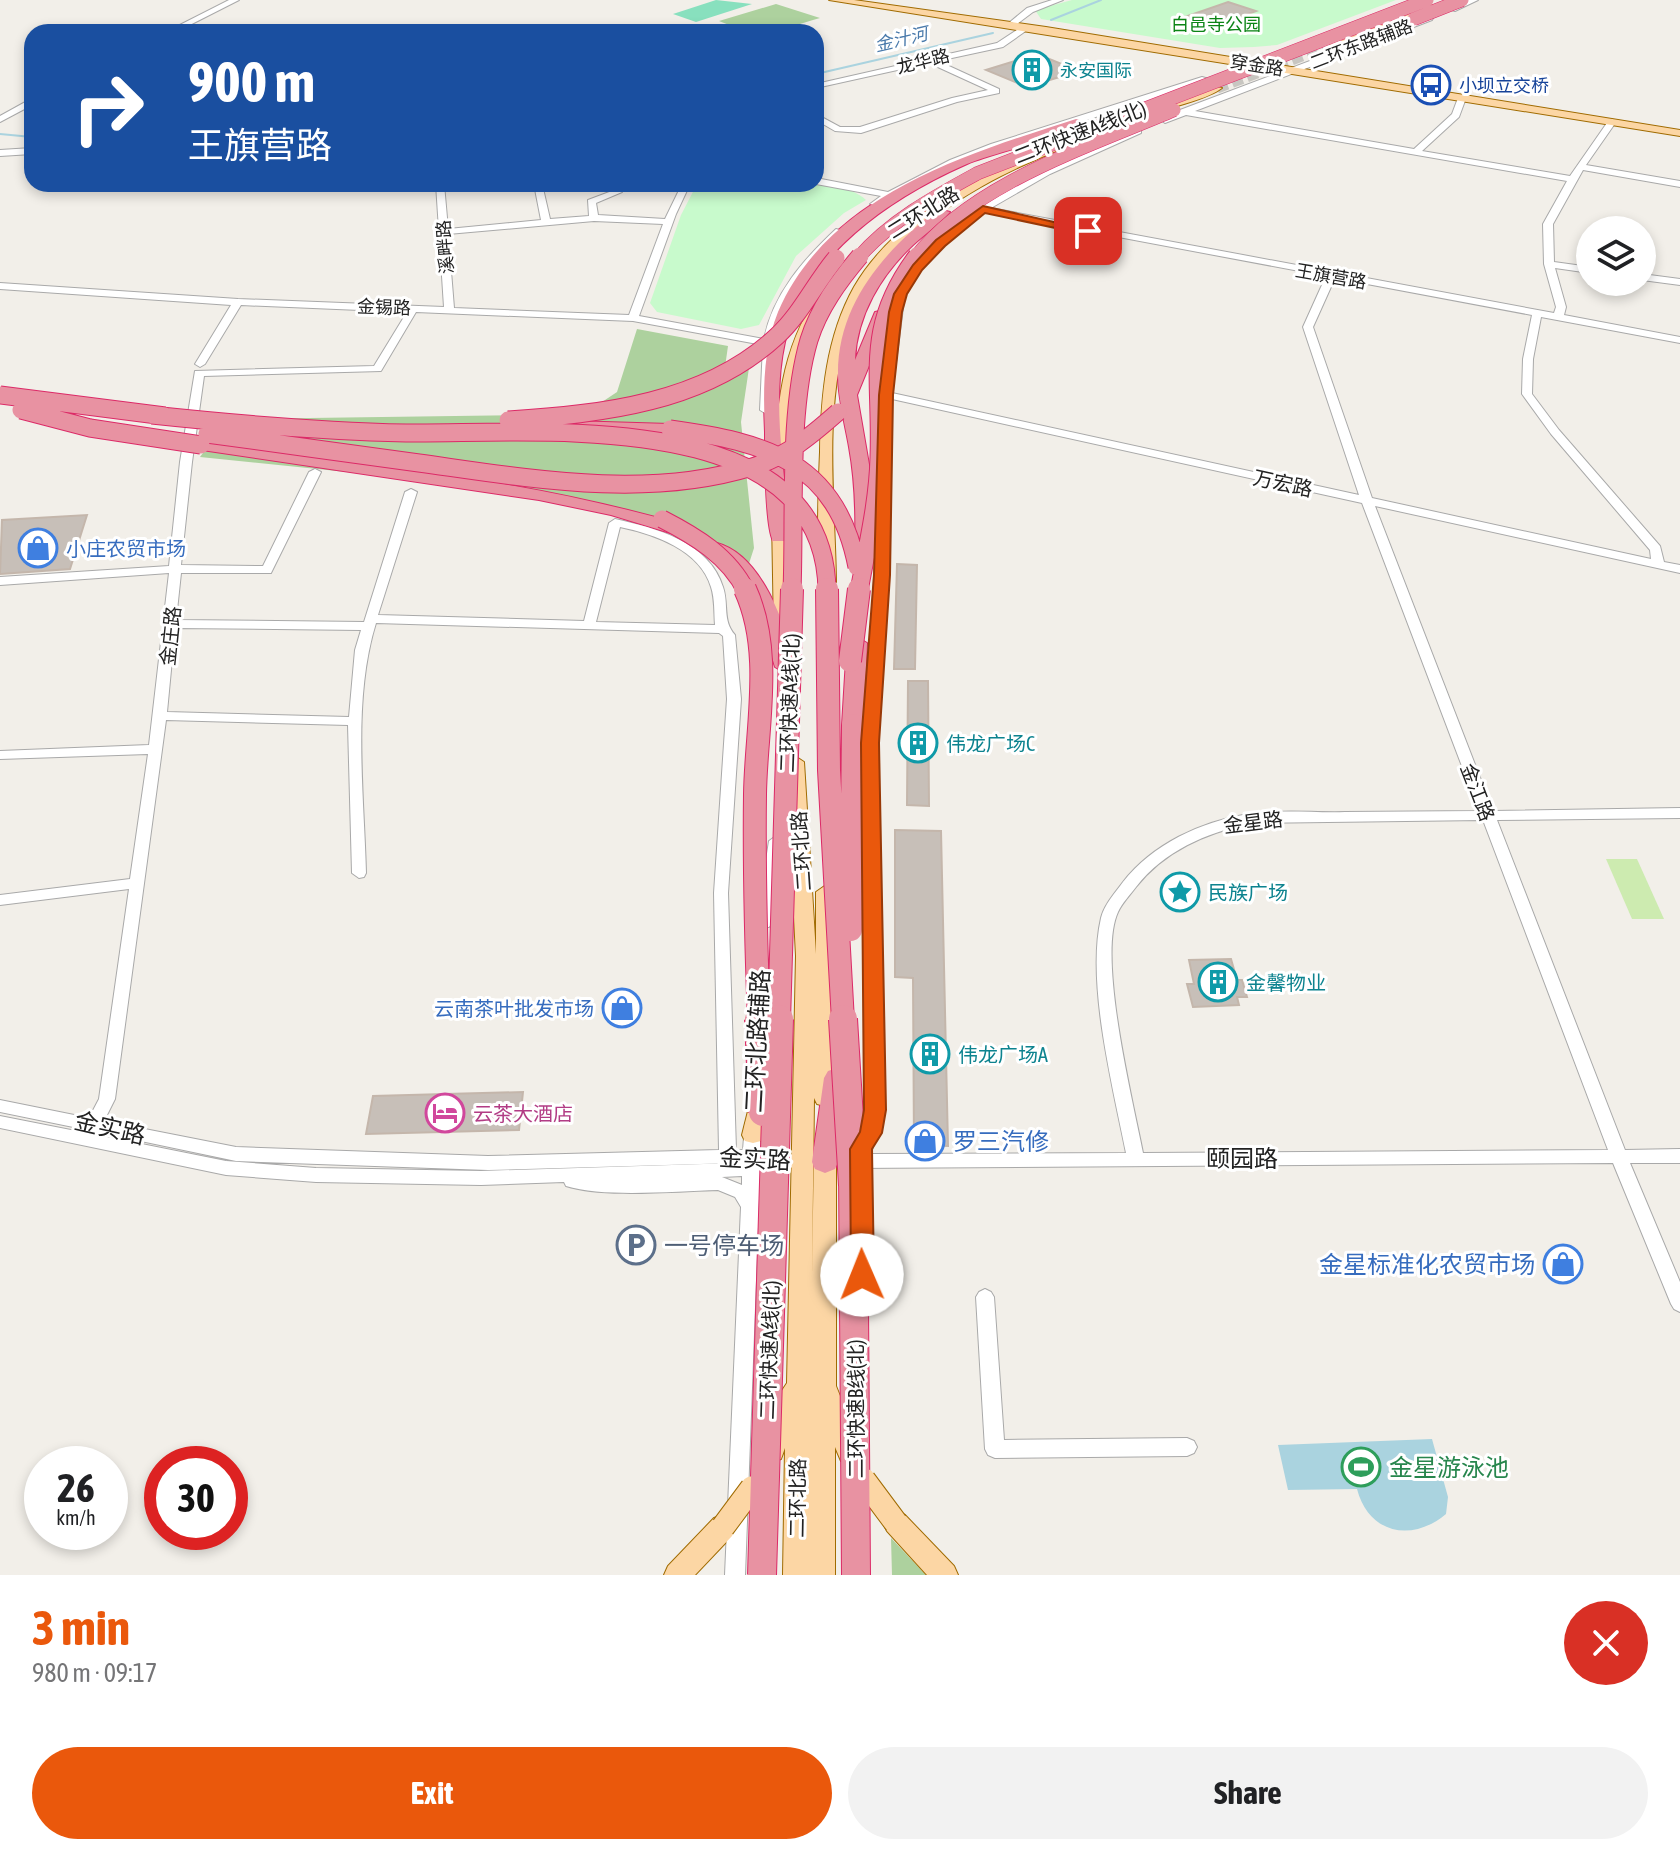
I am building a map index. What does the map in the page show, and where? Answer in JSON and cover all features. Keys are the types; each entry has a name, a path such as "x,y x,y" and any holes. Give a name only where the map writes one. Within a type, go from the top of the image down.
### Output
{"highway":[{"path":"780,537 774,367 780,329 792,302 813,271 841,241 905,192 972,157 1081,122 1226,83 1462,0"},
{"path":"1226,83 1422,4"},
{"name":"二环快速B线(北)","path":"856,1575 858,1165 851,785 864,522 861,465 846,378 854,324 868,291 888,262 943,212 1018,172 1226,83"},
{"name":"二环快速A线(北)","path":"762,1575 798,405 801,369 812,325 827,295 849,266 888,228 932,197 1012,157 1226,83"},
{"path":"0,405 477,471 578,482 660,483 720,475 782,456 810,441 838,412 856,379 887,304 917,255 973,207 1029,175 1171,107"},
{"path":"307,424 546,417 621,406 704,381 745,361 775,339 832,263 895,208 971,166 1081,122"},
{"path":"855,608 878,476 877,356 887,304"},
{"path":"0,395 152,415 344,430 647,438 702,450 743,465 779,487 801,507 820,540 827,570 829,770 858,1165"},
{"path":"0,405 90,428 579,502 645,518 696,537 733,560 759,589 776,625 789,700"},
{"path":"152,415 307,424 644,428 706,434 749,445 802,469 839,504 850,527 856,555 847,722 824,988 840,1040 814,1162"},
{"path":"477,471 583,491 662,519 724,561 741,581 751,602 759,641 755,873 771,1281"}],"main road":[{"name":"穿金路","path":"834,0 1303,66 1680,126"},
{"name":"穿金路","path":"859,0 1014,22 1680,133"},
{"path":"1332,47 1422,4 1440,0"},
{"path":"1422,4 1449,0"},
{"name":"二环北路","path":"824,988 804,887 780,609 783,442 791,361 800,332 823,294 867,250 929,206 1005,167 1226,83"},
{"name":"二环北路","path":"809,1573 814,1162 824,988 829,429 833,375 844,320 858,289 878,260 930,213 996,175 1107,128"},
{"path":"753,1135 759,1102 800,1015 824,988"},
{"path":"840,1040 860,1087 858,1165"},
{"path":"812,1366 864,1480 896,1523 945,1575"},
{"path":"677,1575 723,1527 752,1488 812,1366"}],"street":[{"path":"186,24 235,0"},
{"path":"1014,22 1030,10 1059,0"},
{"name":"二环东路辅路","path":"1226,83 1292,70 1332,47 1392,32 1474,0"},
{"path":"1392,32 1422,4"},
{"name":"二环东路辅路","path":"1226,83 1252,61 1359,21 1422,4"},
{"name":"龙华路","path":"824,84 1000,45 1026,28"},
{"path":"1302,42 1298,48 1308,53 1332,47"},
{"path":"824,121 838,129 861,130 955,100 996,91 929,60"},
{"path":"866,1575 858,1165 871,1133 875,1110 869,765 882,575 886,395 895,312 905,285 932,251 983,209 1171,107 1226,83"},
{"path":"1416,152 1456,115 1462,98"},
{"path":"0,119 24,106"},
{"path":"1107,128 1171,107"},
{"path":"1107,128 1171,107"},
{"path":"780,537 766,423 767,343 779,303 805,264 840,230 888,195 933,170 991,146 1171,107 1205,118 1572,179"},
{"path":"1558,318 1561,307 1549,264 1548,224 1572,179 1612,122"},
{"path":"0,153 24,152"},
{"path":"1581,167 1680,184"},
{"path":"824,183 888,195"},
{"name":"溪畔路","path":"441,192 449,309"},
{"path":"540,192 546,223"},
{"path":"594,218 591,202 617,192"},
{"path":"633,318 682,192"},
{"name":"王旗营路","path":"983,209 1680,340"},
{"path":"445,232 594,218 668,222"},
{"path":"1549,264 1576,268"},
{"name":"金江路","path":"1331,276 1308,327 1367,501 1619,1156 1680,1304"},
{"path":"1656,279 1680,282"},
{"name":"金锡路","path":"0,286 238,302 633,318 767,343"},
{"path":"200,364 238,302"},
{"name":"金庄路","path":"90,1131 107,1099 172,624 186,462 199,373 377,369 414,308"},
{"path":"1537,314 1528,359 1527,394 1548,423 1656,549 1658,564"},
{"name":"万宏路","path":"886,395 1680,569"},
{"path":"0,581 177,569 267,570 315,472"},
{"path":"359,873 355,721 361,650 411,492"},
{"path":"589,625 615,523 648,529 698,559 718,587 722,629"},
{"path":"172,624 589,625 722,629 729,635 734,664 721,893 728,1156"},
{"name":"二环北路辅路","path":"735,1575 760,965 785,775 789,700"},
{"path":"160,716 355,721"},
{"path":"0,755 156,749"},
{"name":"金星路","path":"1136,1158 1103,967 1109,913 1138,873 1168,847 1204,829 1250,818 1680,813"},
{"path":"0,900 137,883"},
{"name":"金实路","path":"0,1106 240,1169 316,1175 549,1176 814,1162"},
{"name":"金实路","path":"0,1122 90,1131 236,1154 488,1163 728,1156 752,1163"},
{"name":"颐园路","path":"814,1162 858,1165 1136,1158 1680,1156"},
{"path":"549,1176 595,1185 719,1183 741,1192 750,1209"},
{"path":"985,1297 995,1449 1187,1447"}],"green space":[{"path":"716,0 752,4 696,22 673,14"},
{"name":"白邑寺公园","path":"1072,0 1396,0 1277,45 1220,48 1041,19 1035,10"},
{"path":"776,4 820,18 800,24 728,24 719,21"},
{"path":"824,185 853,192 866,200 844,213 796,256 759,325 741,329 657,312 650,303 681,215 693,192 824,192"},
{"path":"637,329 728,346 725,367 749,368 741,422 754,548 745,576 689,541 613,508 533,491 200,457 228,419 531,415 596,406 617,392"},
{"path":"1606,859 1637,859 1664,919 1632,919"},
{"path":"891,1538 926,1575 892,1575"}],"water":[{"name":"金星游泳池","path":"1432,1439 1448,1497 1446,1514 1433,1523 1407,1531 1382,1525 1371,1516 1357,1489 1288,1490 1278,1445"}],"building":[{"path":"1228,2 1256,11 1205,30 1176,20"},
{"name":"永安国际","path":"1037,54 1079,71 1027,87 986,70"},
{"name":"小庄农贸市场","path":"87,515 70,569 0,574 2,520"},
{"path":"897,564 917,565 915,669 894,669"},
{"name":"伟龙广场C","path":"908,681 928,681 929,806 907,805"},
{"name":"伟龙广场A","path":"895,830 941,831 948,1146 914,1145 913,978 895,977"},
{"name":"金馨物业","path":"1231,959 1237,980 1242,980 1247,997 1237,997 1239,1005 1193,1007 1187,984 1194,984 1189,960"},
{"name":"云茶大酒店","path":"523,1092 519,1130 366,1134 373,1096"}],"waterway":[{"name":"金汁河","path":"1051,20 1101,0"},
{"name":"金汁河","path":"824,72 993,33"},
{"name":"金汁河","path":"0,134 24,136"}],"tunnel":[{"path":"1217,88 1334,44"}],"place":[{"name":"永安国际","path":"1032,70"},
{"name":"小坝立交桥","path":"1431,85"},
{"name":"小庄农贸市场","path":"38,548"},
{"name":"伟龙广场C","path":"918,743"},
{"name":"民族广场","path":"1180,892"},
{"name":"金馨物业","path":"1218,982"},
{"name":"云南茶叶批发市场","path":"622,1008"},
{"name":"伟龙广场A","path":"930,1054"},
{"name":"云茶大酒店","path":"445,1113"},
{"name":"罗三汽修","path":"925,1141"},
{"name":"一号停车场","path":"636,1245"},
{"name":"金星标准化农贸市场","path":"1563,1264"},
{"name":"金星游泳池","path":"1361,1467"}],"route":[{"path":"862,1275 861,1149 871,1133 875,1110 870,743 882,575 886,395 895,312 905,285 917,268 941,243 983,209 1088,231"}]}
